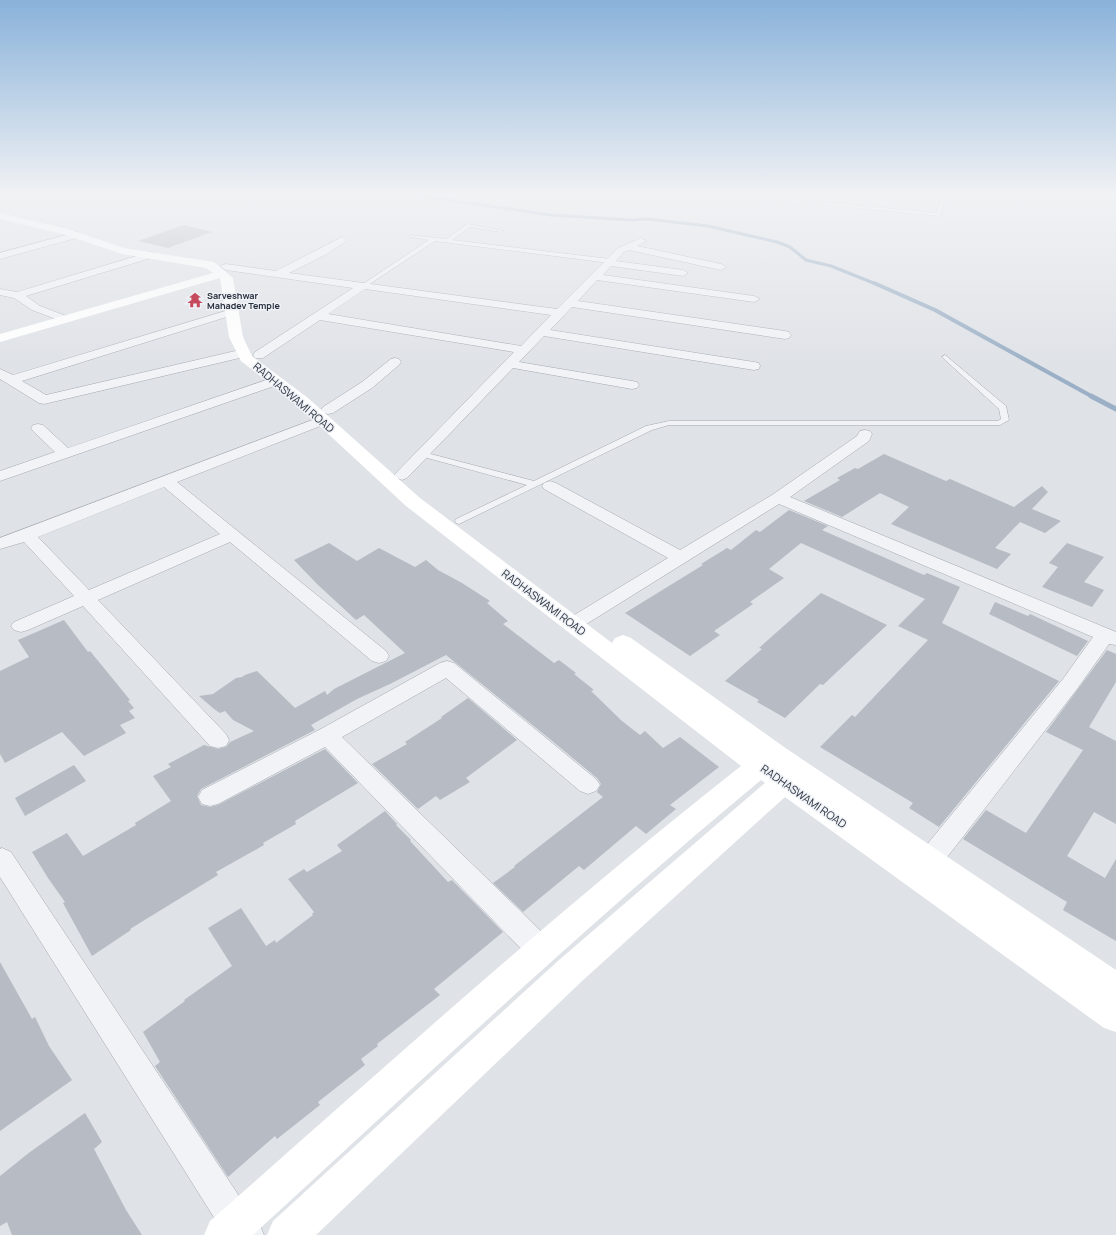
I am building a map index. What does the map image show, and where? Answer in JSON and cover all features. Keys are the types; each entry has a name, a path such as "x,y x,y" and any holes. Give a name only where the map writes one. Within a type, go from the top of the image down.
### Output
{"street":[{"path":"0,256 16,252"},
{"name":"RADHASWAMI ROAD","path":"126,252 210,265 237,276 251,354"},
{"name":"RADHASWAMI ROAD","path":"153,252 219,262 227,278 236,337 251,354 580,620"},
{"path":"278,274 323,252"},
{"path":"402,475 619,252"},
{"path":"649,252 721,267"},
{"path":"17,295 150,255"},
{"path":"609,262 683,273"},
{"path":"0,338 224,271 278,274 560,313"},
{"path":"595,277 754,299"},
{"path":"0,373 44,400 251,354 318,316 363,286"},
{"path":"0,292 17,295 36,308 65,319"},
{"path":"570,303 785,335"},
{"path":"12,380 232,312"},
{"path":"318,316 523,350"},
{"path":"541,332 754,366"},
{"name":"RADHASWAMI ROAD","path":"251,354 246,358 275,381 326,415 413,502 580,620 1116,1016"},
{"path":"0,544 166,481 326,415 396,362"},
{"path":"510,364 632,385"},
{"path":"0,476 275,381"},
{"path":"38,428 65,453"},
{"path":"580,620 778,498 864,438 866,428"},
{"path":"166,481 379,656"},
{"path":"550,486 681,558"},
{"path":"778,498 1110,637 1070,684 930,861"},
{"path":"27,535 218,740"},
{"path":"20,626 232,535"},
{"path":"210,797 327,736 447,668 588,785"},
{"path":"327,736 541,950"},
{"name":"RADHASWAMI ROAD","path":"779,768 930,861 1116,989"},
{"path":"2,859 236,1231 541,950 667,841 779,768"},
{"path":"287,1235 570,971 779,768"}],"lane":[{"path":"363,286 415,252"},
{"path":"529,252 609,262"},
{"path":"459,521 649,428 670,423 866,428 1000,423 1005,420 1004,408 945,357"},
{"path":"423,454 534,484"}],"building":[{"path":"884,454 946,481 950,479 1014,507 1042,486 1048,492 1032,509 1061,521 1045,533 1020,522 995,548 1011,554 997,569 891,524 909,507 880,493 842,517 804,501 840,480 837,478 855,468 858,469"},
{"path":"789,510 828,526 822,530 924,575 927,573 960,587 942,623 1059,681 939,827 909,808 913,803 820,747 852,715 855,717 928,640 898,626 925,599 801,543 769,569 784,578 750,602 753,604 714,631 720,635 690,656 625,613 703,565 701,564 727,548 731,550 756,530 760,532"},
{"path":"329,543 357,561 379,548 415,567 426,560 438,570 490,601 487,603 508,621 503,624 554,663 559,660 576,673 574,674 594,690 591,691 622,721 640,735 645,731 663,748 680,737 719,767 670,805 676,809 646,834 636,826 584,870 579,866 523,912 493,883 603,797 597,792 601,784 597,778 446,655 357,699 311,725 315,730 201,789 197,796 201,805 210,807 218,805 325,749 358,783 295,821 296,824 263,843 264,845 216,872 218,875 130,929 131,930 92,956 63,903 65,902 32,852 67,833 83,856 136,825 135,823 171,801 153,776 171,767 168,764 204,745 218,749 226,747 230,742 254,731 233,720 225,711 220,713 199,696 213,694 236,678 257,671 295,708 325,691 327,695 334,689 405,653 364,615 356,620 317,584 294,560"},
{"path":"1067,543 1104,557 1084,582 1104,590 1092,607 1042,587 1058,567 1049,563"},
{"path":"821,593 887,625 823,685 820,684 785,718 757,702 759,700 725,681 762,649 759,648"},
{"path":"995,602 1028,616 1030,614 1088,641 1077,656 989,614"},
{"path":"64,620 88,652 90,651 130,700 128,701 134,708 129,711 135,718 120,725 126,733 84,756 62,732 5,763 0,754 0,671 29,657 18,640"},
{"path":"1107,650 1116,654 1116,682 1089,727 1116,741 1116,824 1094,812 1067,856 1105,878 1116,859 1116,941 1063,910 1067,902 963,839 986,810 1026,833 1083,750 1046,732"},
{"path":"468,698 517,740 466,778 470,782 440,800 436,796 418,809 372,764 407,744 405,742 442,718 441,717"},
{"path":"74,765 86,781 25,816 15,798"},
{"path":"385,811 411,840 410,841 448,882 452,880 503,932 434,989 440,995 377,1044 378,1046 361,1059 365,1065 318,1102 320,1105 277,1139 275,1136 228,1177 155,1066 160,1062 143,1032 185,1001 184,1000 232,966 208,928 241,908 266,946 275,940 276,943 313,915 312,914 314,912 288,879 304,869 307,872 342,851 337,845"},
{"path":"0,962 32,1019 35,1017 49,1046 72,1080 0,1131"},
{"path":"85,1113 102,1142 94,1149 126,1210 142,1235 12,1235 7,1222 0,1226 0,1176 30,1152"}],"waterway":[{"path":"796,252 806,260 831,266 876,284"},
{"path":"874,283 935,310 1093,397"},
{"path":"1091,396 1116,409"}],"place":[{"name":"Sarveshwar Mahadev Temple","path":"195,300"}]}
